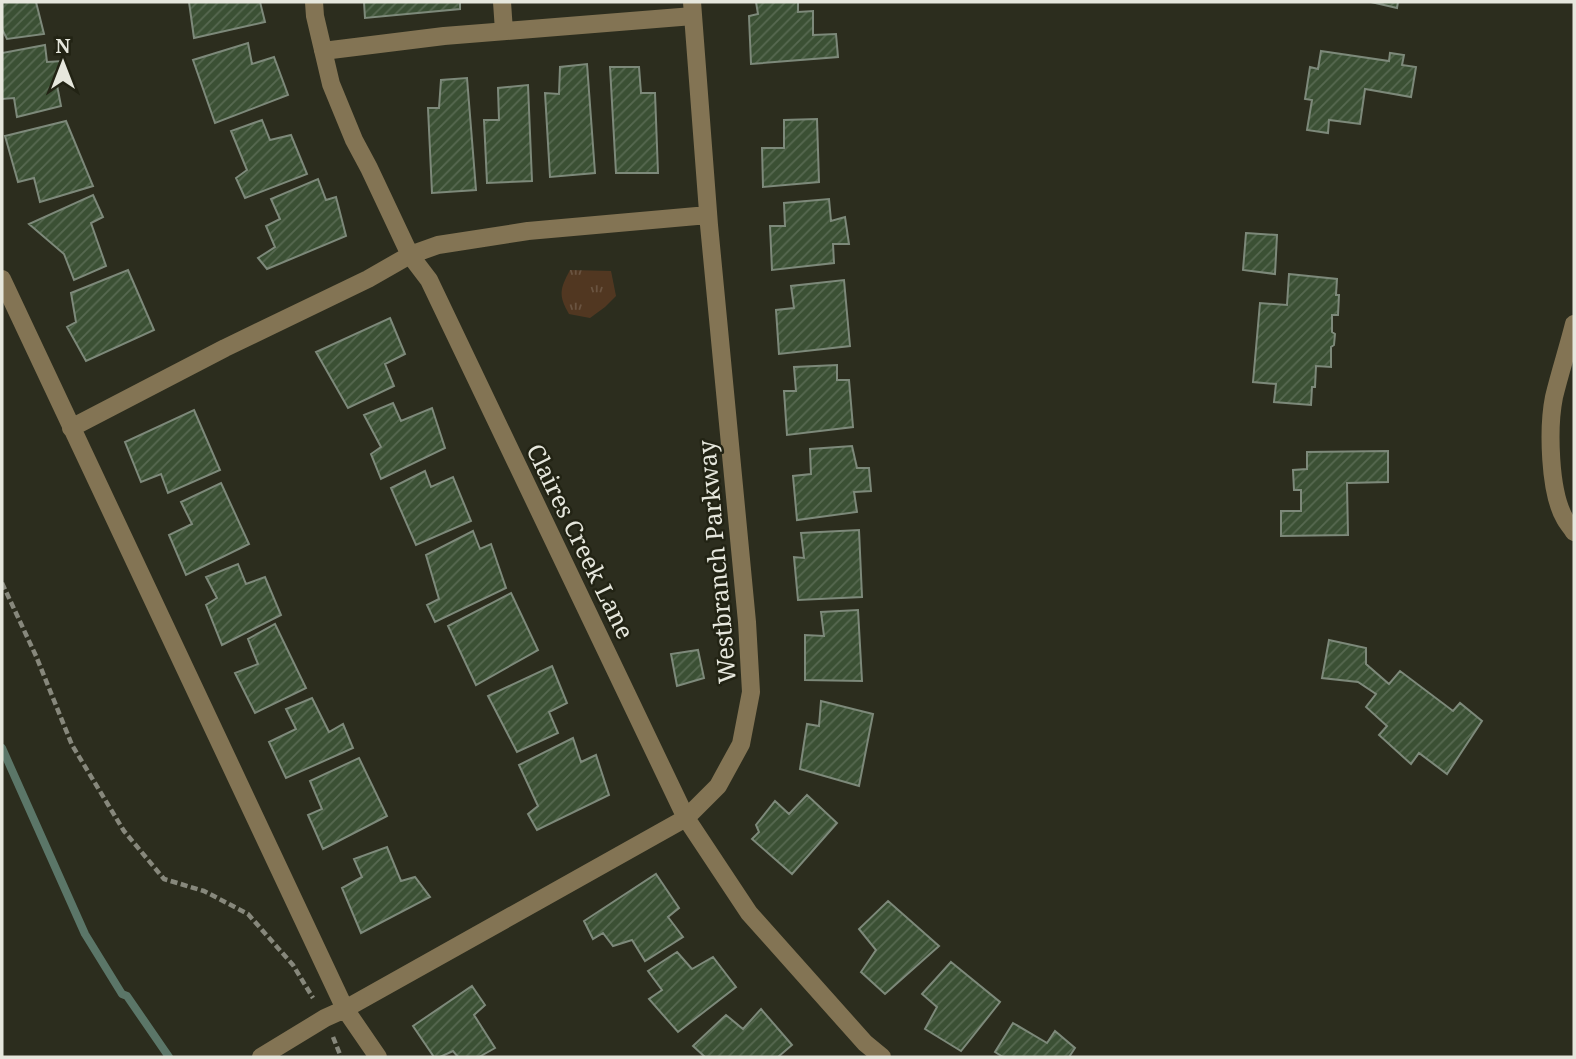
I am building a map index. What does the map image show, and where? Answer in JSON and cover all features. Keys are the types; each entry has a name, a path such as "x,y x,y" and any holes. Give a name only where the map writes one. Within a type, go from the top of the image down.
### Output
{"street":[{"name":"Claires Creek Lane","path":"314,2 331,84 354,140 410,255 429,280 686,818 749,913 865,1044 882,1057"},
{"path":"502,2 504,32"},
{"path":"323,51 692,9"},
{"name":"Westbranch Parkway","path":"261,1057 324,1018 345,1009 686,818 718,786 741,744 751,692 747,622 708,215 692,9"},
{"path":"71,428 225,348 368,279 410,255 438,245 528,231 708,215"},
{"path":"2,279 345,1009 378,1057"},
{"path":"1574,324 1553,399 1551,435 1556,495 1563,517 1574,532"}],"path":[{"path":"2,583 36,656 72,745 124,831 164,879 204,891 248,914 293,965 324,1018 341,1057"}],"green space":[{"path":"570,270 611,271 616,296 590,318 569,314 562,292"}],"building":[{"path":"2,2 36,2 44,34 7,39 2,29"},
{"path":"189,2 260,2 265,22 194,38"},
{"path":"364,2 460,2 460,9 365,18"},
{"path":"756,2 798,2 798,12 813,11 813,35 836,34 838,57 751,64 749,16 758,14"},
{"path":"1371,2 1398,2 1397,8"},
{"path":"248,43 252,64 274,57 288,95 215,123 193,60"},
{"path":"45,45 47,62 63,61 69,75 56,80 61,106 17,117 14,98 2,99 2,53"},
{"path":"1321,51 1389,61 1390,53 1404,55 1402,65 1416,67 1411,97 1365,89 1360,124 1329,120 1328,133 1307,130 1312,100 1305,99 1310,67 1318,69"},
{"path":"587,64 595,173 550,177 545,93 559,94 560,67"},
{"path":"610,67 639,67 641,93 655,93 658,173 616,173"},
{"path":"467,78 476,190 432,193 428,108 439,108 441,80"},
{"path":"528,85 532,181 487,183 484,120 499,120 498,88"},
{"path":"817,119 819,182 763,187 762,148 784,148 784,120"},
{"path":"262,120 270,140 291,135 307,174 245,198 236,178 247,170 231,131"},
{"path":"66,121 93,186 40,202 34,178 18,182 5,136"},
{"path":"318,179 326,200 336,197 346,236 267,269 258,258 275,247 266,226 280,219 271,199"},
{"path":"93,195 103,217 91,223 106,266 74,280 64,254 29,224"},
{"path":"829,199 831,221 845,217 849,244 833,244 834,263 772,270 770,226 785,226 784,203"},
{"path":"1246,233 1277,235 1275,274 1243,270"},
{"path":"128,270 154,330 86,361 67,327 76,322 71,293"},
{"path":"1289,274 1337,279 1338,315 1332,315 1332,332 1335,334 1334,345 1331,347 1331,367 1316,366 1311,405 1274,402 1276,384 1253,382 1260,303 1287,305"},
{"path":"844,280 850,346 779,354 776,310 794,308 791,286"},
{"path":"390,318 405,354 385,364 394,386 348,408 316,352"},
{"path":"837,365 837,380 849,380 853,427 787,435 784,391 796,391 794,367"},
{"path":"393,403 401,421 432,408 445,448 381,479 371,454 381,447 364,415"},
{"path":"194,410 220,470 168,493 161,474 141,482 125,442"},
{"path":"852,446 857,468 869,468 871,491 854,492 857,512 797,520 793,476 811,474 810,449"},
{"path":"1388,451 1388,482 1347,483 1348,535 1281,536 1281,511 1301,511 1301,490 1294,490 1293,470 1307,469 1307,452"},
{"path":"425,471 431,487 453,477 471,521 416,545 391,488"},
{"path":"221,483 249,544 186,575 169,535 192,524 181,502"},
{"path":"859,530 862,597 798,600 794,557 804,558 801,533"},
{"path":"473,531 480,549 491,544 506,588 435,622 427,605 439,599 426,555"},
{"path":"238,564 246,584 265,577 281,615 222,645 206,605 217,598 206,577"},
{"path":"511,593 538,650 476,685 448,626"},
{"path":"858,610 862,681 805,680 805,635 824,636 821,612"},
{"path":"275,624 306,688 255,713 235,673 258,664 248,639"},
{"path":"1329,640 1366,648 1366,664 1389,684 1400,671 1453,711 1460,703 1482,721 1447,774 1419,753 1411,764 1379,735 1387,726 1366,707 1376,694 1358,682 1322,678"},
{"path":"698,650 704,678 677,686 671,654"},
{"path":"552,666 567,703 549,712 558,733 517,752 488,696"},
{"path":"312,698 329,732 343,724 353,748 286,778 269,742 296,729 286,709"},
{"path":"821,701 873,714 859,786 800,769 807,724 819,726"},
{"path":"573,738 581,762 596,755 609,795 537,830 528,814 538,806 519,765"},
{"path":"359,758 387,816 323,849 308,815 322,809 310,781"},
{"path":"807,795 837,823 792,874 752,839 759,832 756,825 775,801 789,814"},
{"path":"387,847 401,881 415,877 430,897 361,933 342,888 362,877 354,859"},
{"path":"656,874 679,908 668,917 683,937 645,961 632,940 613,946 603,933 593,939 584,921"},
{"path":"888,901 939,946 885,994 861,972 876,950 859,929"},
{"path":"677,952 692,969 713,957 736,987 678,1032 649,999 662,990 648,971"},
{"path":"951,962 1000,1002 961,1051 925,1029 937,1007 922,994"},
{"path":"472,986 485,1005 474,1015 495,1048 479,1057 458,1057 453,1051 434,1057 413,1026"},
{"path":"761,1009 792,1045 778,1057 705,1057 693,1046 726,1015 743,1029"},
{"path":"1013,1023 1047,1043 1055,1031 1075,1048 1069,1057 1003,1057 995,1052"}],"waterway":[{"path":"2,748 85,934 122,994 127,996 169,1057"}]}
